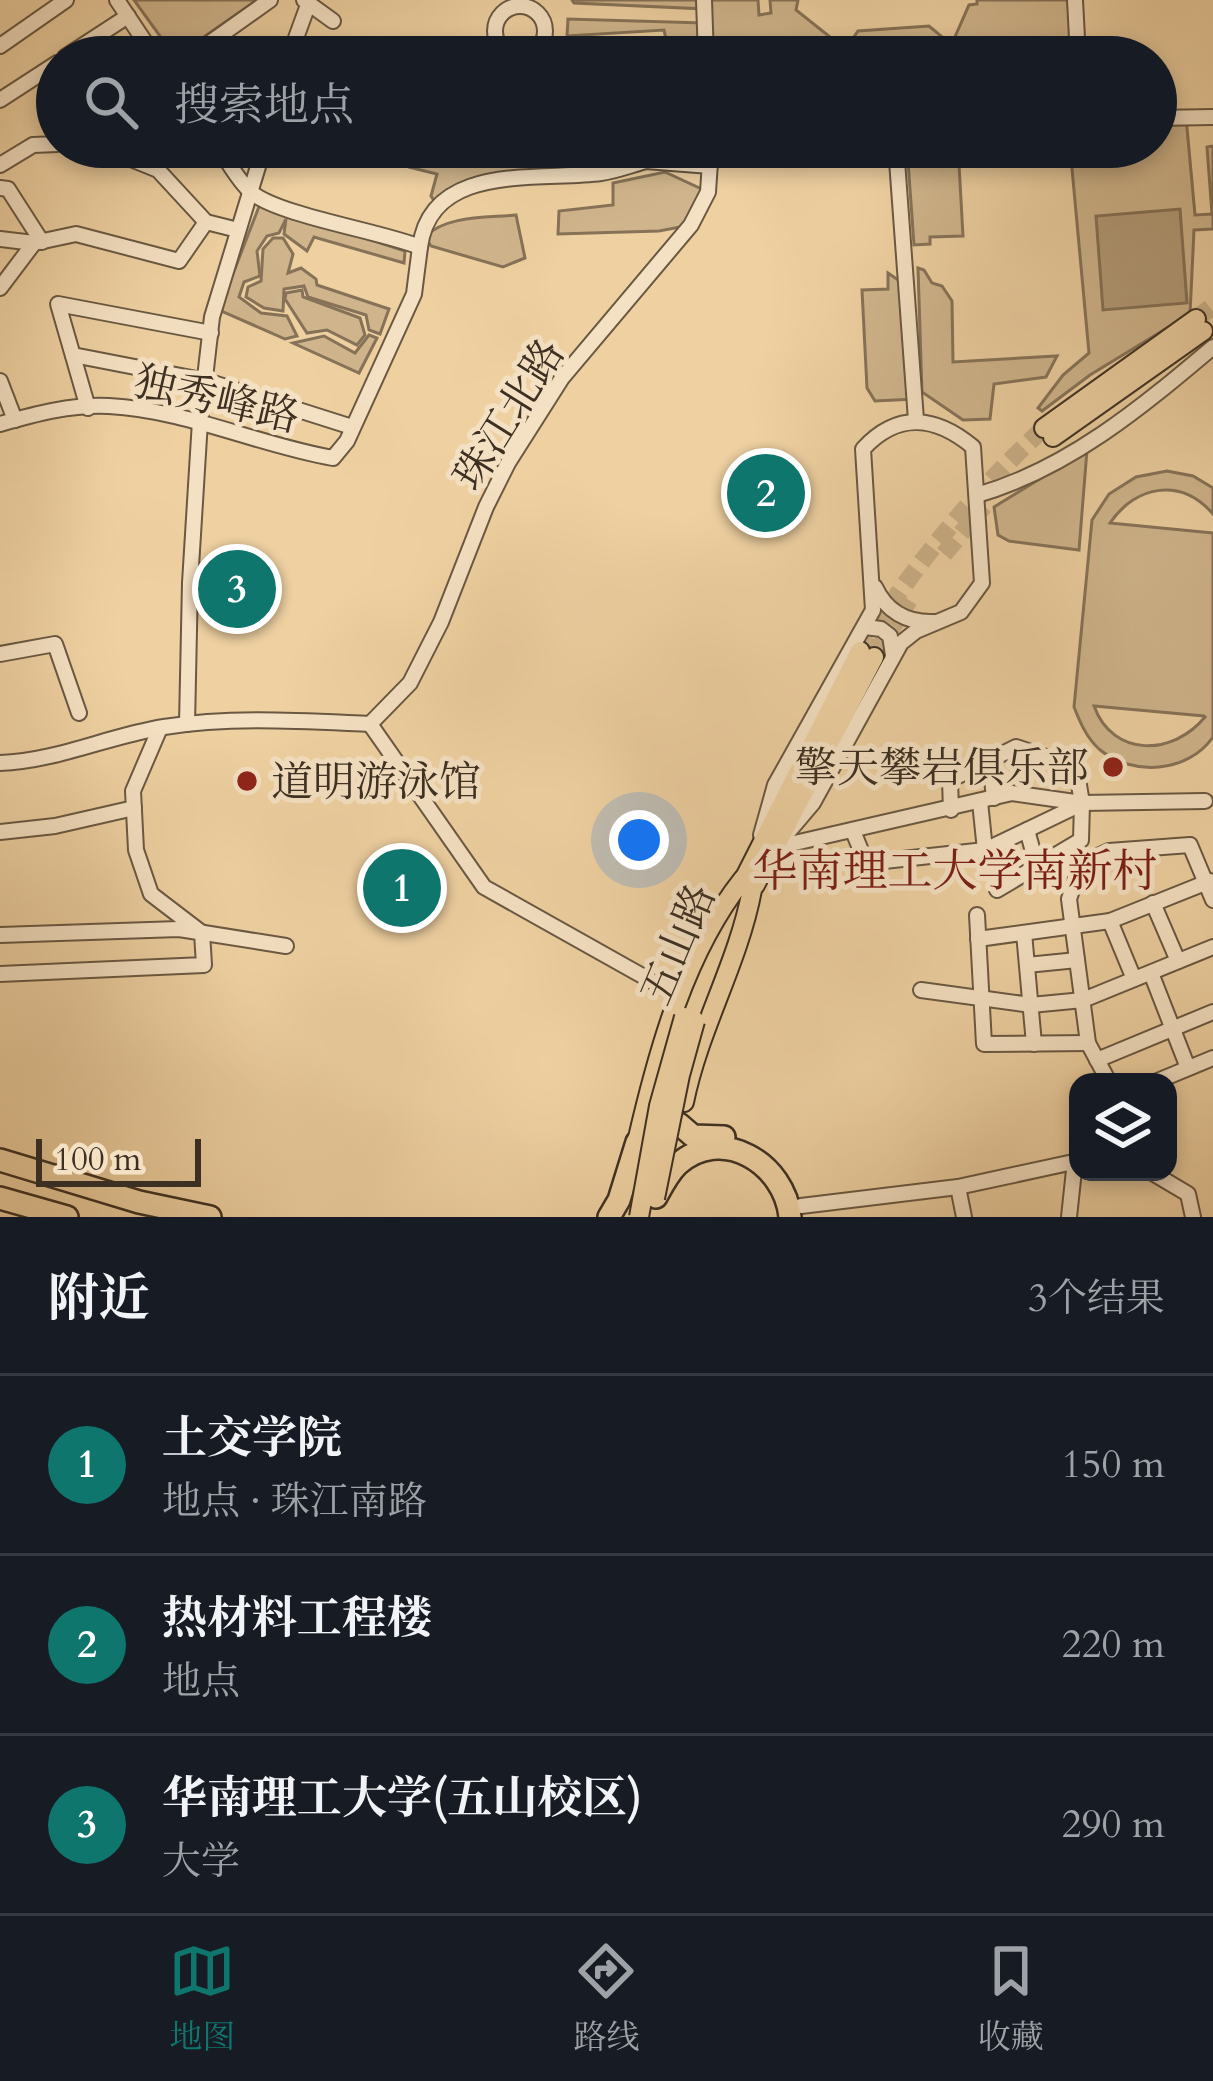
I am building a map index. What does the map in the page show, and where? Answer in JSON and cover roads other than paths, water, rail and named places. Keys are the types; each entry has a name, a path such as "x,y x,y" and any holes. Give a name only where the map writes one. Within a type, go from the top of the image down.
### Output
{"highway":[{"path":"680,1124 693,1136 737,1139 755,1147 782,1169 798,1213"},
{"path":"609,1217 619,1201 637,1142"},
{"path":"654,1208 678,1165 715,1148 746,1154 775,1174 798,1213"},
{"path":"0,1160 139,1202 210,1217"},
{"path":"0,1198 67,1217"}],"main road":[{"path":"1048,433 1204,332"},
{"name":"五山路","path":"639,1217 659,1106 690,1019 765,850 876,654"},
{"path":"748,884 739,946 695,1056 680,1124 670,1147 650,1148 637,1142 680,997 711,922 748,884"},
{"name":"五山路","path":"654,1208 690,1019"}],"street":[{"path":"0,46 66,0"},
{"path":"117,0 141,36"},
{"path":"219,36 270,0"},
{"path":"704,0 705,36"},
{"path":"1075,0 1077,36"},
{"path":"296,36 306,2 333,21"},
{"path":"497,36 496,19 508,8 527,8 545,20 546,36"},
{"path":"97,36 128,16"},
{"path":"0,100 36,77"},
{"path":"1177,118 1213,117"},
{"path":"0,165 36,145"},
{"path":"153,168 206,222 238,230"},
{"path":"234,168 252,193 281,208 389,234 420,247"},
{"path":"187,724 190,583 212,317 259,168"},
{"name":"独秀峰路","path":"8,422 40,412 108,406 200,422 333,458 414,294 427,224 452,193 476,182 620,168"},
{"name":"珠江北路","path":"370,724 410,683 508,463 562,378 691,225 708,192 710,168"},
{"path":"898,168 916,420"},
{"path":"0,188 8,189 38,242"},
{"path":"0,239 38,242 76,234 178,261 206,222"},
{"path":"0,288 38,242"},
{"path":"88,408 58,304 211,333"},
{"path":"977,495 1016,484 1076,452 1204,332"},
{"path":"73,355 207,381 352,427"},
{"path":"0,381 8,422"},
{"path":"765,850 775,785 875,600 863,448 896,424 937,423 973,447 982,583 974,599 945,620 876,654"},
{"path":"873,581 892,611 908,620 945,620"},
{"path":"765,850 813,803 876,654 890,636 865,626"},
{"path":"0,654 55,644 79,713"},
{"path":"0,763 33,762 187,724 283,720 370,724 484,887 680,997"},
{"path":"0,974 204,965 202,933 151,894 136,850 133,791 160,728"},
{"path":"951,810 950,779 1016,747 1076,766 1081,840 997,890"},
{"path":"985,850 990,760"},
{"path":"765,850 1012,794 1082,803 1204,801"},
{"path":"853,831 866,863 985,850 1082,803"},
{"path":"0,832 55,826 134,808"},
{"path":"1027,830 1037,866"},
{"path":"1104,1073 1088,1043 1069,899 1081,864 1108,851 1190,845 1213,900"},
{"path":"978,939 1110,921 1209,882"},
{"path":"1153,903 1178,961"},
{"path":"977,915 984,1044 1088,1043"},
{"path":"1110,921 1134,980"},
{"path":"0,934 179,929 286,946"},
{"path":"1024,933 1034,1044"},
{"path":"921,990 1031,1005 1082,1000 1213,947"},
{"path":"1027,965 1077,960"},
{"path":"1151,973 1188,1068"},
{"path":"1097,1060 1213,1012"},
{"path":"1176,1073 1213,1058"},
{"path":"798,1213 958,1187 1069,1163"},
{"path":"1069,1217 1074,1181"},
{"path":"1166,1181 1188,1194 1193,1217"},
{"path":"958,1187 964,1217"}],"tunnel":[{"path":"1196,319 1213,306"},
{"path":"860,651 945,533 1044,428"},
{"path":"944,554 984,506"},
{"path":"874,657 909,600"}],"place":[{"name":"热材料工程楼","path":"766,493"},
{"name":"华南理工大学(五山校区)","path":"237,589"},
{"name":"擎天攀岩俱乐部","path":"1113,767"},
{"name":"道明游泳馆","path":"247,781"},
{"name":"土交学院","path":"402,888"}],"district":[{"name":"华南理工大学南新村","path":"955,870"}]}
